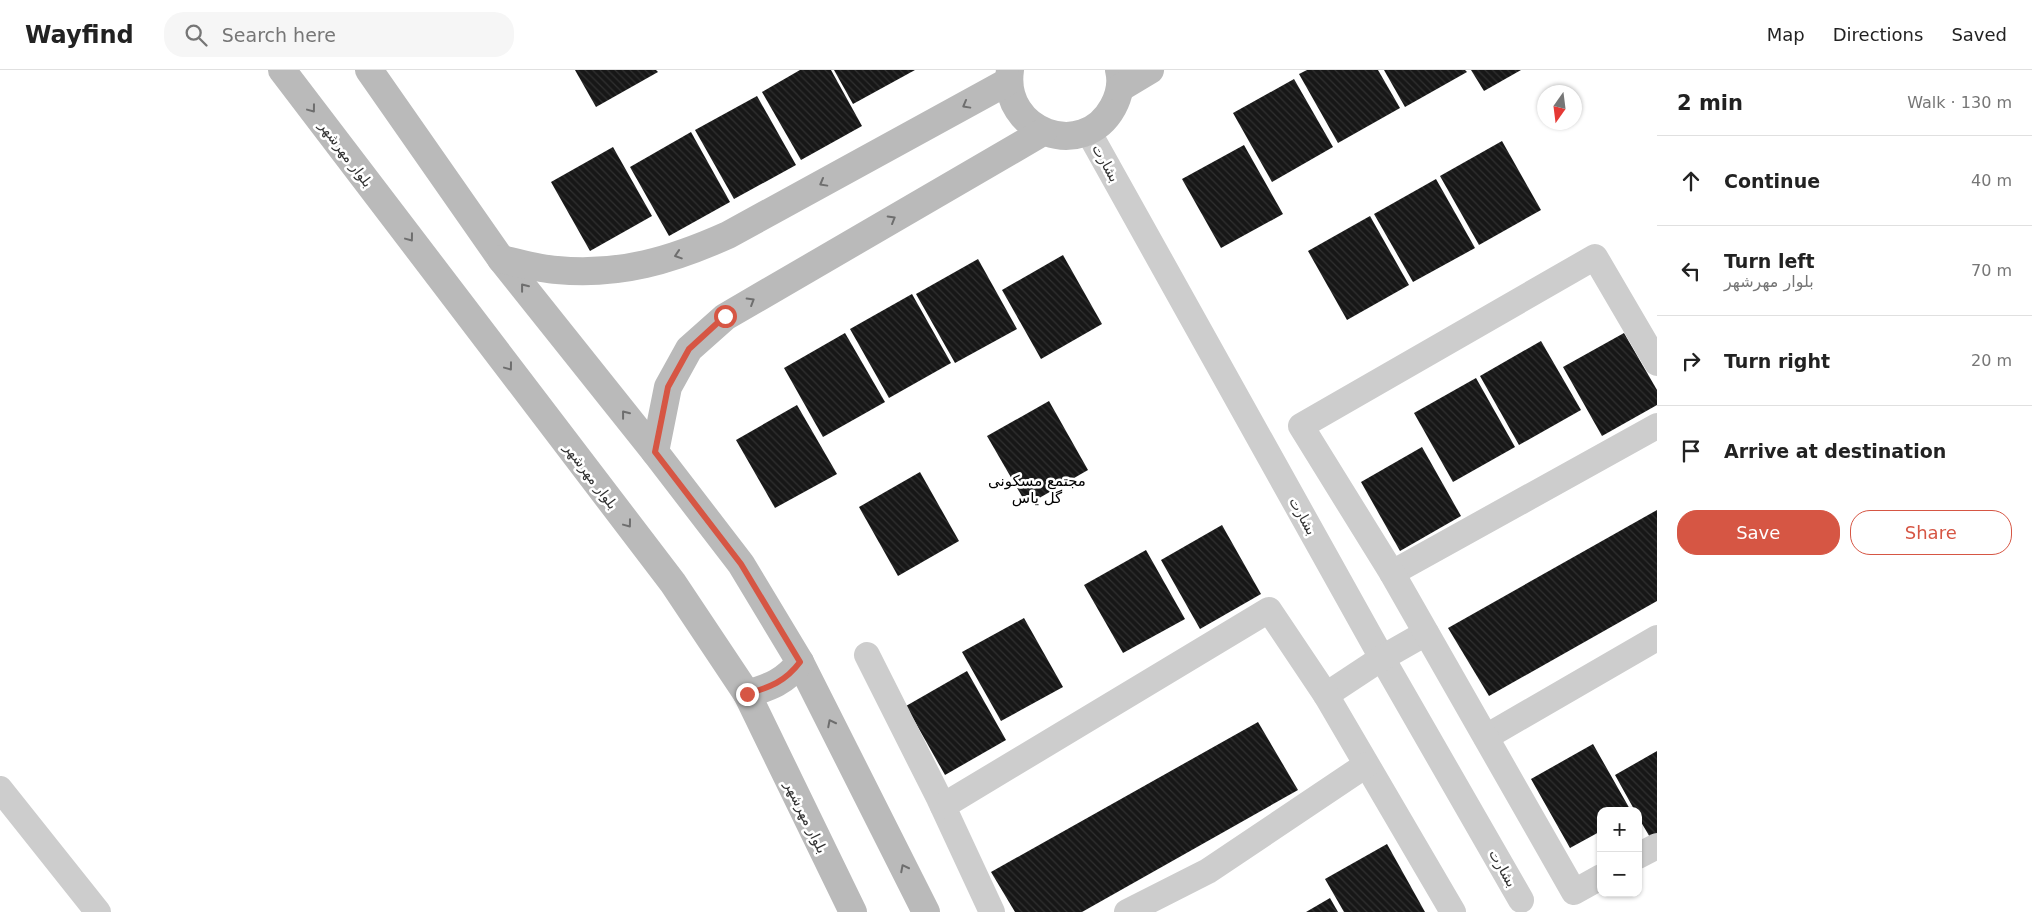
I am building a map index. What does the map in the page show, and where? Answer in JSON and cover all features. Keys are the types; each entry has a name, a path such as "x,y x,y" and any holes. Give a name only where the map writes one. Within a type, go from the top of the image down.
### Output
{"main road":[{"name":"بلوار مهرشهر","path":"282,70 673,583 747,694 852,912"},
{"path":"368,70 501,258 741,564 800,662 926,912"},
{"path":"501,258 556,270 595,272 647,265 692,251 728,235 1010,76 1011,97 1018,112 1029,124 1044,132 1058,136 1088,131 1100,123 1110,113 1116,101 1119,79 1150,70"},
{"path":"655,452 668,387 689,349 725,316 1044,132"},
{"path":"747,694 773,686 792,672 800,662"}],"street":[{"name":"بشارت","path":"1088,131 1382,658 1521,900"},
{"path":"1597,879 1574,892 1392,573 1301,426 1595,257 1657,363"},
{"path":"1392,573 1657,426"},
{"path":"943,806 1269,610 1326,695 1452,912"},
{"path":"1326,695 1382,658 1426,633"},
{"path":"1486,737 1657,638"},
{"path":"867,655 943,806 992,912"},
{"path":"1127,912 1208,870 1366,765"},
{"path":"0,789 98,912"},
{"path":"1642,854 1657,846"}],"building":[{"path":"575,70 656,70 658,72 596,107"},
{"path":"800,70 831,70 862,126 801,160 762,92"},
{"path":"834,70 915,70 853,104"},
{"path":"1307,70 1378,70 1400,108 1338,143 1299,74"},
{"path":"1384,70 1465,70 1467,72 1405,107"},
{"path":"1471,70 1521,70 1484,91"},
{"path":"1294,79 1333,147 1272,182 1233,113"},
{"path":"757,96 796,165 734,199 695,130"},
{"path":"691,132 730,202 669,236 630,167"},
{"path":"1502,141 1541,210 1479,245 1440,176"},
{"path":"1244,145 1283,214 1221,248 1182,179"},
{"path":"613,147 652,216 590,251 551,182"},
{"path":"1436,179 1475,248 1413,282 1374,214"},
{"path":"1370,216 1409,285 1347,320 1308,251"},
{"path":"1063,255 1102,324 1041,359 1002,290"},
{"path":"978,259 1017,329 955,363 916,294"},
{"path":"912,294 951,363 889,398 850,329"},
{"path":"845,333 885,402 823,437 784,368"},
{"path":"1624,333 1657,390 1657,405 1602,436 1563,367"},
{"path":"1541,341 1581,410 1519,445 1480,376"},
{"path":"1476,378 1515,447 1453,482 1414,413"},
{"path":"1049,401 1088,470 1027,505 987,436"},
{"path":"797,405 837,474 775,508 736,440"},
{"path":"1422,447 1461,516 1400,551 1361,482"},
{"path":"920,472 959,541 898,576 859,507"},
{"path":"1657,510 1657,601 1489,696 1448,628"},
{"path":"1222,525 1261,594 1200,629 1161,560"},
{"path":"1146,550 1185,619 1123,653 1084,585"},
{"path":"1024,618 1063,687 1001,721 962,652"},
{"path":"967,671 1006,740 945,775 906,706"},
{"path":"1258,722 1298,790 1082,912 1015,912 991,872"},
{"path":"1593,744 1629,807 1597,807 1597,833 1570,848 1531,779"},
{"path":"1657,751 1657,842 1654,844 1642,824 1642,807 1633,807 1615,775"},
{"path":"1387,844 1425,912 1344,912 1325,879"},
{"path":"1330,898 1338,912 1306,912"}],"district":[{"name":"مجتمع مسکونی گل یاس","path":"1037,490"}],"route":[{"path":"725,316 689,349 668,387 655,452 741,564 800,662 792,672 773,686 747,694"}]}
